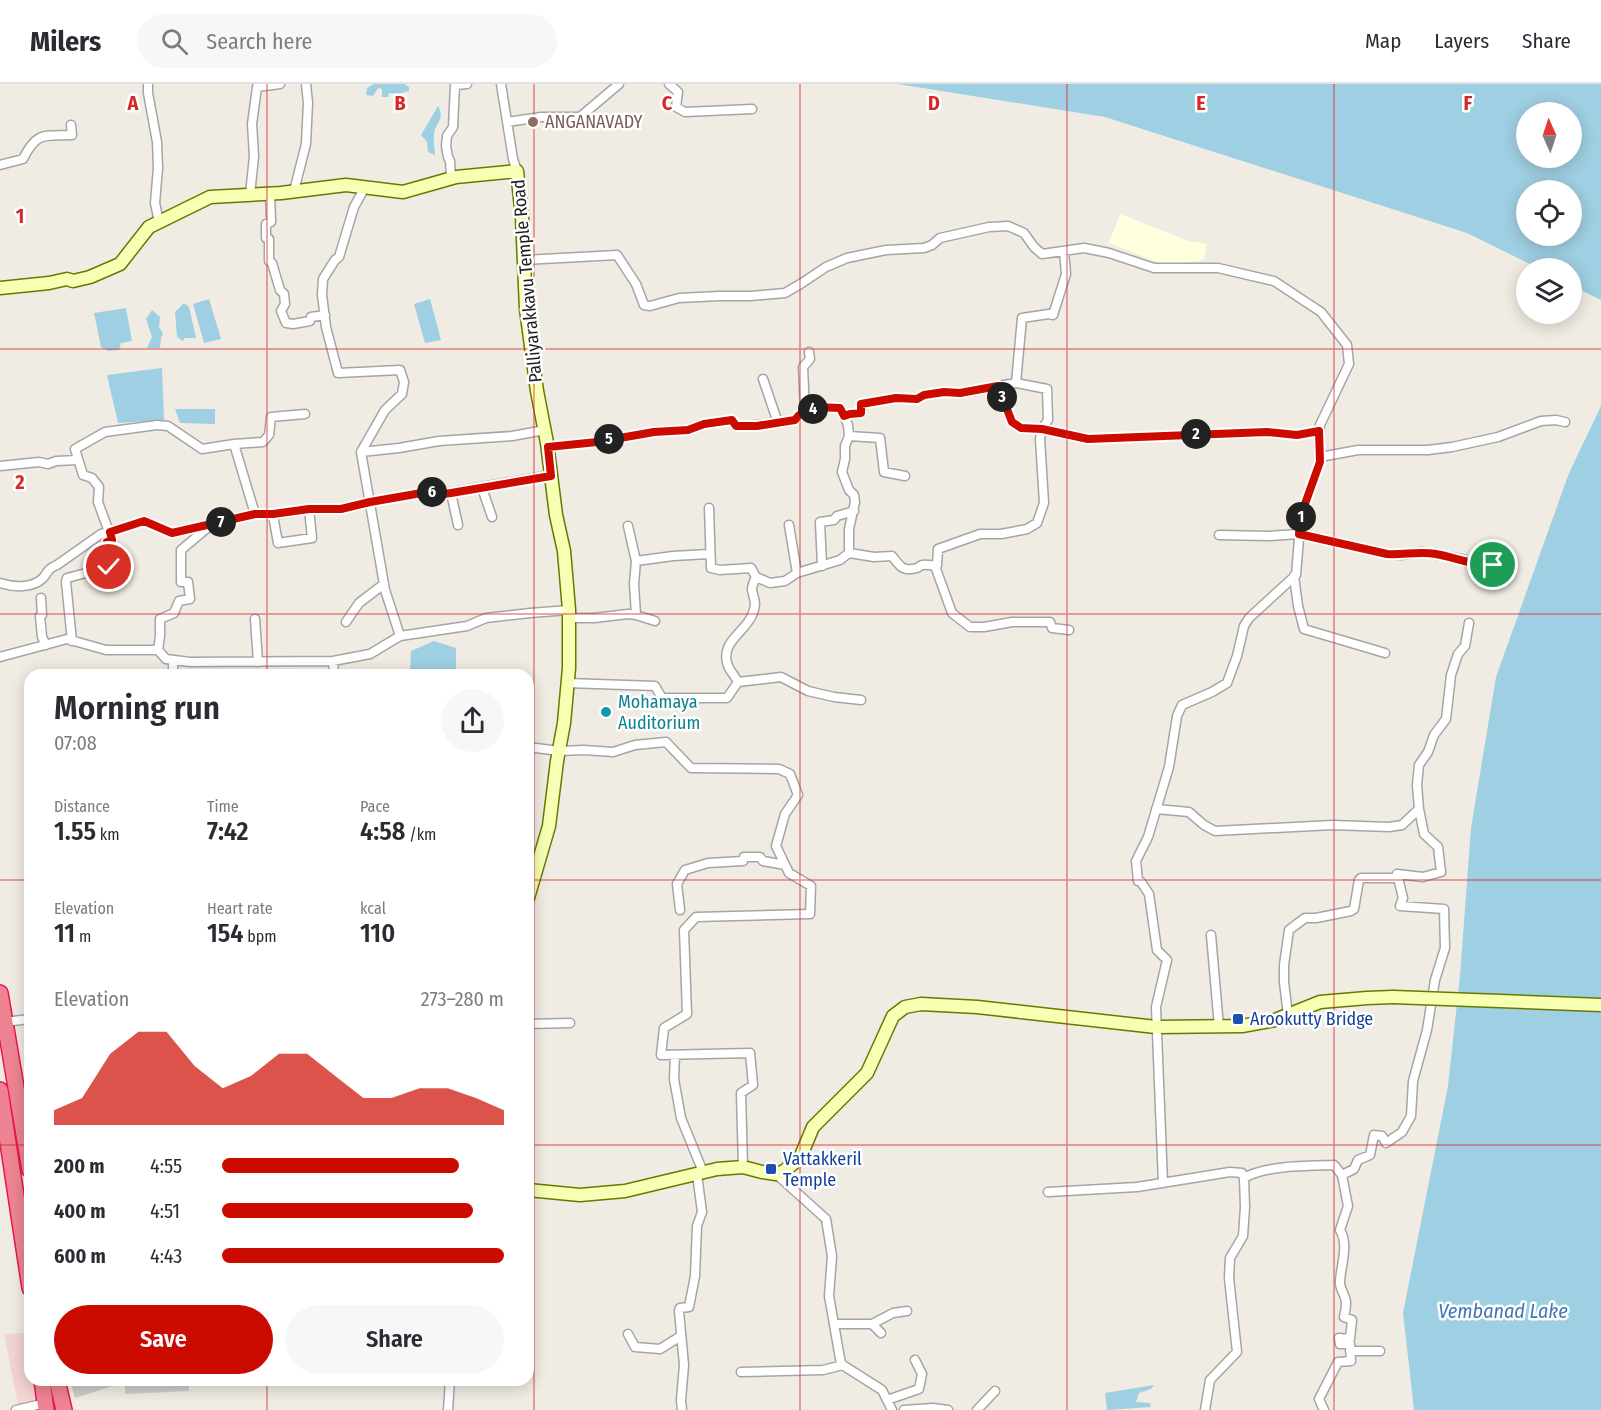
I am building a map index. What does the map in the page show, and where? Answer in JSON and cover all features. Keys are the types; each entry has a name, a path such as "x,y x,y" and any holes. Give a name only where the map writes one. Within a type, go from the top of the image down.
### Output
{"highway":[{"path":"0,993 24,1136"},
{"path":"0,1090 5,1149 24,1255"},
{"path":"43,1386 46,1406"},
{"path":"58,1386 64,1410"}],"street":[{"path":"148,84 158,142 155,203 159,222"},
{"path":"250,195 254,156 252,124 257,87 280,84"},
{"path":"294,191 306,144 308,103 306,84"},
{"path":"451,178 446,146 447,136 453,127 455,85 467,84"},
{"path":"501,84 517,171"},
{"path":"507,122 542,117 580,117 619,84"},
{"path":"669,84 678,92 676,107 685,112 752,109"},
{"path":"0,165 23,159 32,143 42,136 72,135 71,125"},
{"name":"Palliyarakkavu Temple Road","path":"0,288 67,279 73,281 90,277 120,264 149,227 210,197 270,194 346,185 403,192 451,178 517,171 522,218 526,309 537,391 548,447 556,515 564,551 569,614 564,723 549,826 534,864"},
{"path":"364,189 354,207 339,256 323,279 322,295 326,327 338,373 400,370 404,382 402,394 385,410 361,452 384,584 400,636"},
{"path":"270,194 271,222 266,224 266,238 269,239 269,261 272,263 280,290 284,294 285,304 281,311 286,323 310,321 311,317 324,315"},
{"path":"524,260 617,255 636,284 644,305 650,306 679,298 785,293 826,267 847,258 886,250 924,248 940,238 989,227 1008,226 1024,233 1042,254 1084,248 1109,253 1154,268 1218,268 1274,281 1321,312 1347,345 1349,364 1320,425 1320,462 1301,515 1294,576 1304,629 1385,653"},
{"path":"1016,383 1022,318 1053,315 1066,274 1064,251"},
{"path":"805,411 803,367 810,359 809,352"},
{"path":"763,379 778,423"},
{"path":"844,416 861,413 861,404 896,398 917,399 924,395 967,392 1016,383 1047,389 1048,420 1042,429 1040,439 1044,503 1037,523 1027,529 1017,531 980,534 938,549 937,566 935,566 952,613 970,627 1012,622 1050,622 1052,628 1069,630"},
{"path":"998,386 1012,422 1021,428 1042,429 1088,439 1267,432 1297,435 1319,431"},
{"path":"548,447 597,442 654,432 688,430 704,424 732,420 736,426 778,423 795,420 805,411 827,407 840,408 848,424 849,436 845,446 842,472 849,490 854,495 855,502 849,529 849,554"},
{"path":"72,641 67,578 109,567 107,552 110,550 107,542 112,540 98,502 99,487 92,478 83,475 75,449 105,432 157,425 168,426 202,449 263,442 269,435 271,417 305,414"},
{"path":"1320,457 1358,450 1428,450 1452,447 1498,437 1541,421 1565,422"},
{"path":"361,452 439,441 512,436 545,430"},
{"path":"849,436 880,438 884,472 905,476"},
{"path":"234,444 255,514"},
{"path":"0,466 78,460"},
{"path":"0,583 13,587 36,583 43,578 49,568 57,565 101,534 144,521 172,533 255,514 309,509 341,509 433,491 436,495 551,476"},
{"path":"482,488 492,517"},
{"path":"451,493 458,525"},
{"path":"709,508 711,568 720,570 751,568 756,577 770,583 785,581 797,573 840,560 849,554 874,557 892,556 902,568 935,566"},
{"path":"273,514 278,543 312,538 309,509"},
{"path":"822,566 820,522 834,520 837,516 854,511"},
{"path":"158,650 160,619 174,613 179,601 190,599 188,582 181,582 181,550 208,525"},
{"path":"789,525 797,573"},
{"path":"628,526 636,561 634,584 636,615"},
{"path":"1219,535 1299,534 1387,554 1401,555 1421,552 1462,559 1483,566 1493,565 1504,555"},
{"path":"636,561 709,554"},
{"path":"1163,1183 1156,1007 1167,960 1157,950 1149,894 1138,881 1136,861 1148,837 1170,766 1177,716 1182,705 1227,683 1237,656 1244,626 1249,618 1294,576"},
{"path":"738,682 728,668 725,653 728,646 753,616 756,601 752,588 756,577"},
{"path":"346,622 359,603 384,584"},
{"path":"41,598 42,637 46,645"},
{"path":"0,657 67,639 106,650 158,650 166,659 190,662 333,661 370,654 400,636 467,626 486,618 530,612 594,618 628,614 655,621"},
{"path":"255,619 258,662"},
{"path":"1342,1174 1354,1169 1358,1160 1370,1155 1374,1135 1382,1136 1386,1143 1402,1132 1411,1116 1413,1081 1427,1030 1435,980 1445,948 1444,909 1400,906 1402,898 1397,873 1423,877 1441,872 1438,847 1424,834 1417,785 1419,765 1428,752 1434,735 1446,719 1451,675 1458,654 1465,646 1469,623"},
{"path":"173,660 173,669"},
{"path":"333,661 334,669"},
{"path":"738,682 781,678 808,691 834,698 861,700"},
{"path":"567,683 655,686 662,698 727,698 738,682"},
{"path":"534,748 613,752 635,746 666,742 691,768 779,769 790,774 798,795 785,814 776,846 789,873 811,886 810,914 696,917 684,930 687,1014 664,1028 661,1055 750,1053 753,1085 741,1093 743,1167"},
{"path":"1156,809 1189,812 1215,831 1333,825 1389,827 1402,825 1419,809"},
{"path":"680,910 677,884 685,870 708,863 743,861 744,857 760,857 763,861 785,865"},
{"path":"1288,1015 1284,965 1289,930 1305,918 1351,912 1354,909 1360,878 1398,878"},
{"path":"1211,935 1220,1027"},
{"path":"534,1191 580,1195 625,1191 717,1169 743,1167 776,1174 784,1171 800,1158 813,1127 867,1073 893,1016 905,1007 921,1004 977,1007 1156,1027 1242,1026 1275,1020 1320,1002 1366,998 1393,997 1601,1005"},
{"path":"4,1022 24,1020"},
{"path":"534,1024 570,1023"},
{"path":"675,1054 674,1079 681,1118 700,1173 702,1212 697,1226 695,1276 689,1307 680,1308 679,1311 684,1365 682,1410"},
{"path":"1244,1178 1254,1172 1303,1166 1334,1165 1342,1174 1348,1206 1340,1230 1344,1239 1339,1282 1346,1302 1344,1317 1352,1320 1350,1339 1339,1338 1340,1344 1350,1344 1351,1361 1338,1362 1319,1399 1324,1410"},
{"path":"1048,1192 1137,1187 1230,1172 1242,1173 1245,1207 1243,1236 1230,1258 1229,1278 1237,1352 1210,1380 1205,1410"},
{"path":"776,1174 826,1219 832,1256 829,1296 840,1364 882,1390 892,1410"},
{"path":"834,1324 872,1324 893,1313 907,1311"},
{"path":"872,1324 881,1333"},
{"path":"628,1334 635,1347 660,1349 681,1336"},
{"path":"1350,1351 1380,1351"},
{"path":"887,1400 920,1389 922,1374 915,1360"},
{"path":"741,1372 823,1370 843,1365"},
{"path":"448,1410 450,1386"},
{"path":"977,1410 995,1391"},
{"path":"16,1410 46,1406"},
{"path":"904,1410 933,1408 948,1410"}],"shaded area":[{"path":"1120,214 1189,241 1207,244 1204,260 1167,266 1109,243"},
{"path":"24,1333 24,1386 35,1386 38,1410 19,1410 4,1334"},
{"path":"72,1386 113,1386 75,1398"},
{"path":"125,1386 189,1386 189,1391 125,1394"}],"water":[{"path":"374,84 404,84 409,87 409,91 398,94 389,93 388,97 382,97 382,89 378,88 373,96 366,95 367,88"},
{"path":"898,84 1601,84 1601,300 1582,291 1582,258 1518,258 1467,233 1105,117"},
{"path":"438,106 441,118 434,134 435,155 428,152 427,142 421,135"},
{"path":"209,299 221,339 204,343 193,304"},
{"path":"430,299 441,340 425,343 414,304"},
{"path":"184,303 189,307 196,338 185,338 183,341 177,337 175,312"},
{"path":"126,308 132,341 121,343 119,350 108,351 101,347 94,313"},
{"path":"152,310 160,317 159,327 163,334 160,348 147,348 152,337 146,319"},
{"path":"162,368 164,420 118,423 107,375"},
{"name":"Vembanad Lake","path":"1601,406 1601,1410 1414,1410 1403,1313 1448,1086 1460,976 1471,828 1496,677 1569,473"},
{"path":"175,409 215,409 215,424 180,423"},
{"path":"434,641 456,648 456,669 410,669 411,651"},
{"path":"1154,1385 1151,1389 1139,1393 1136,1402 1150,1403 1151,1407 1107,1410 1105,1393"}],"place":[{"name":"ANGANAVADY","path":"533,122"},
{"name":"Mohamaya Auditorium","path":"606,712"},
{"name":"Arookutty Bridge","path":"1238,1019"},
{"name":"Vattakkeril Temple","path":"771,1169"}],"route":[{"path":"109,567 107,552 110,550 107,542 112,540 110,532 144,521 172,533 255,514 309,509 341,509 433,491 436,495 451,493 551,476 548,447 597,442 654,432 688,430 704,424 732,420 736,426 778,423 795,420 805,411 827,407 840,408 844,416 861,413 861,404 896,398 917,399 924,395 944,392 960,393 998,386 1012,422 1021,428 1042,429 1088,439 1267,432 1297,435 1319,431 1320,462 1301,515 1299,534 1387,554 1401,555 1421,552 1462,559 1483,566 1493,565"}]}
